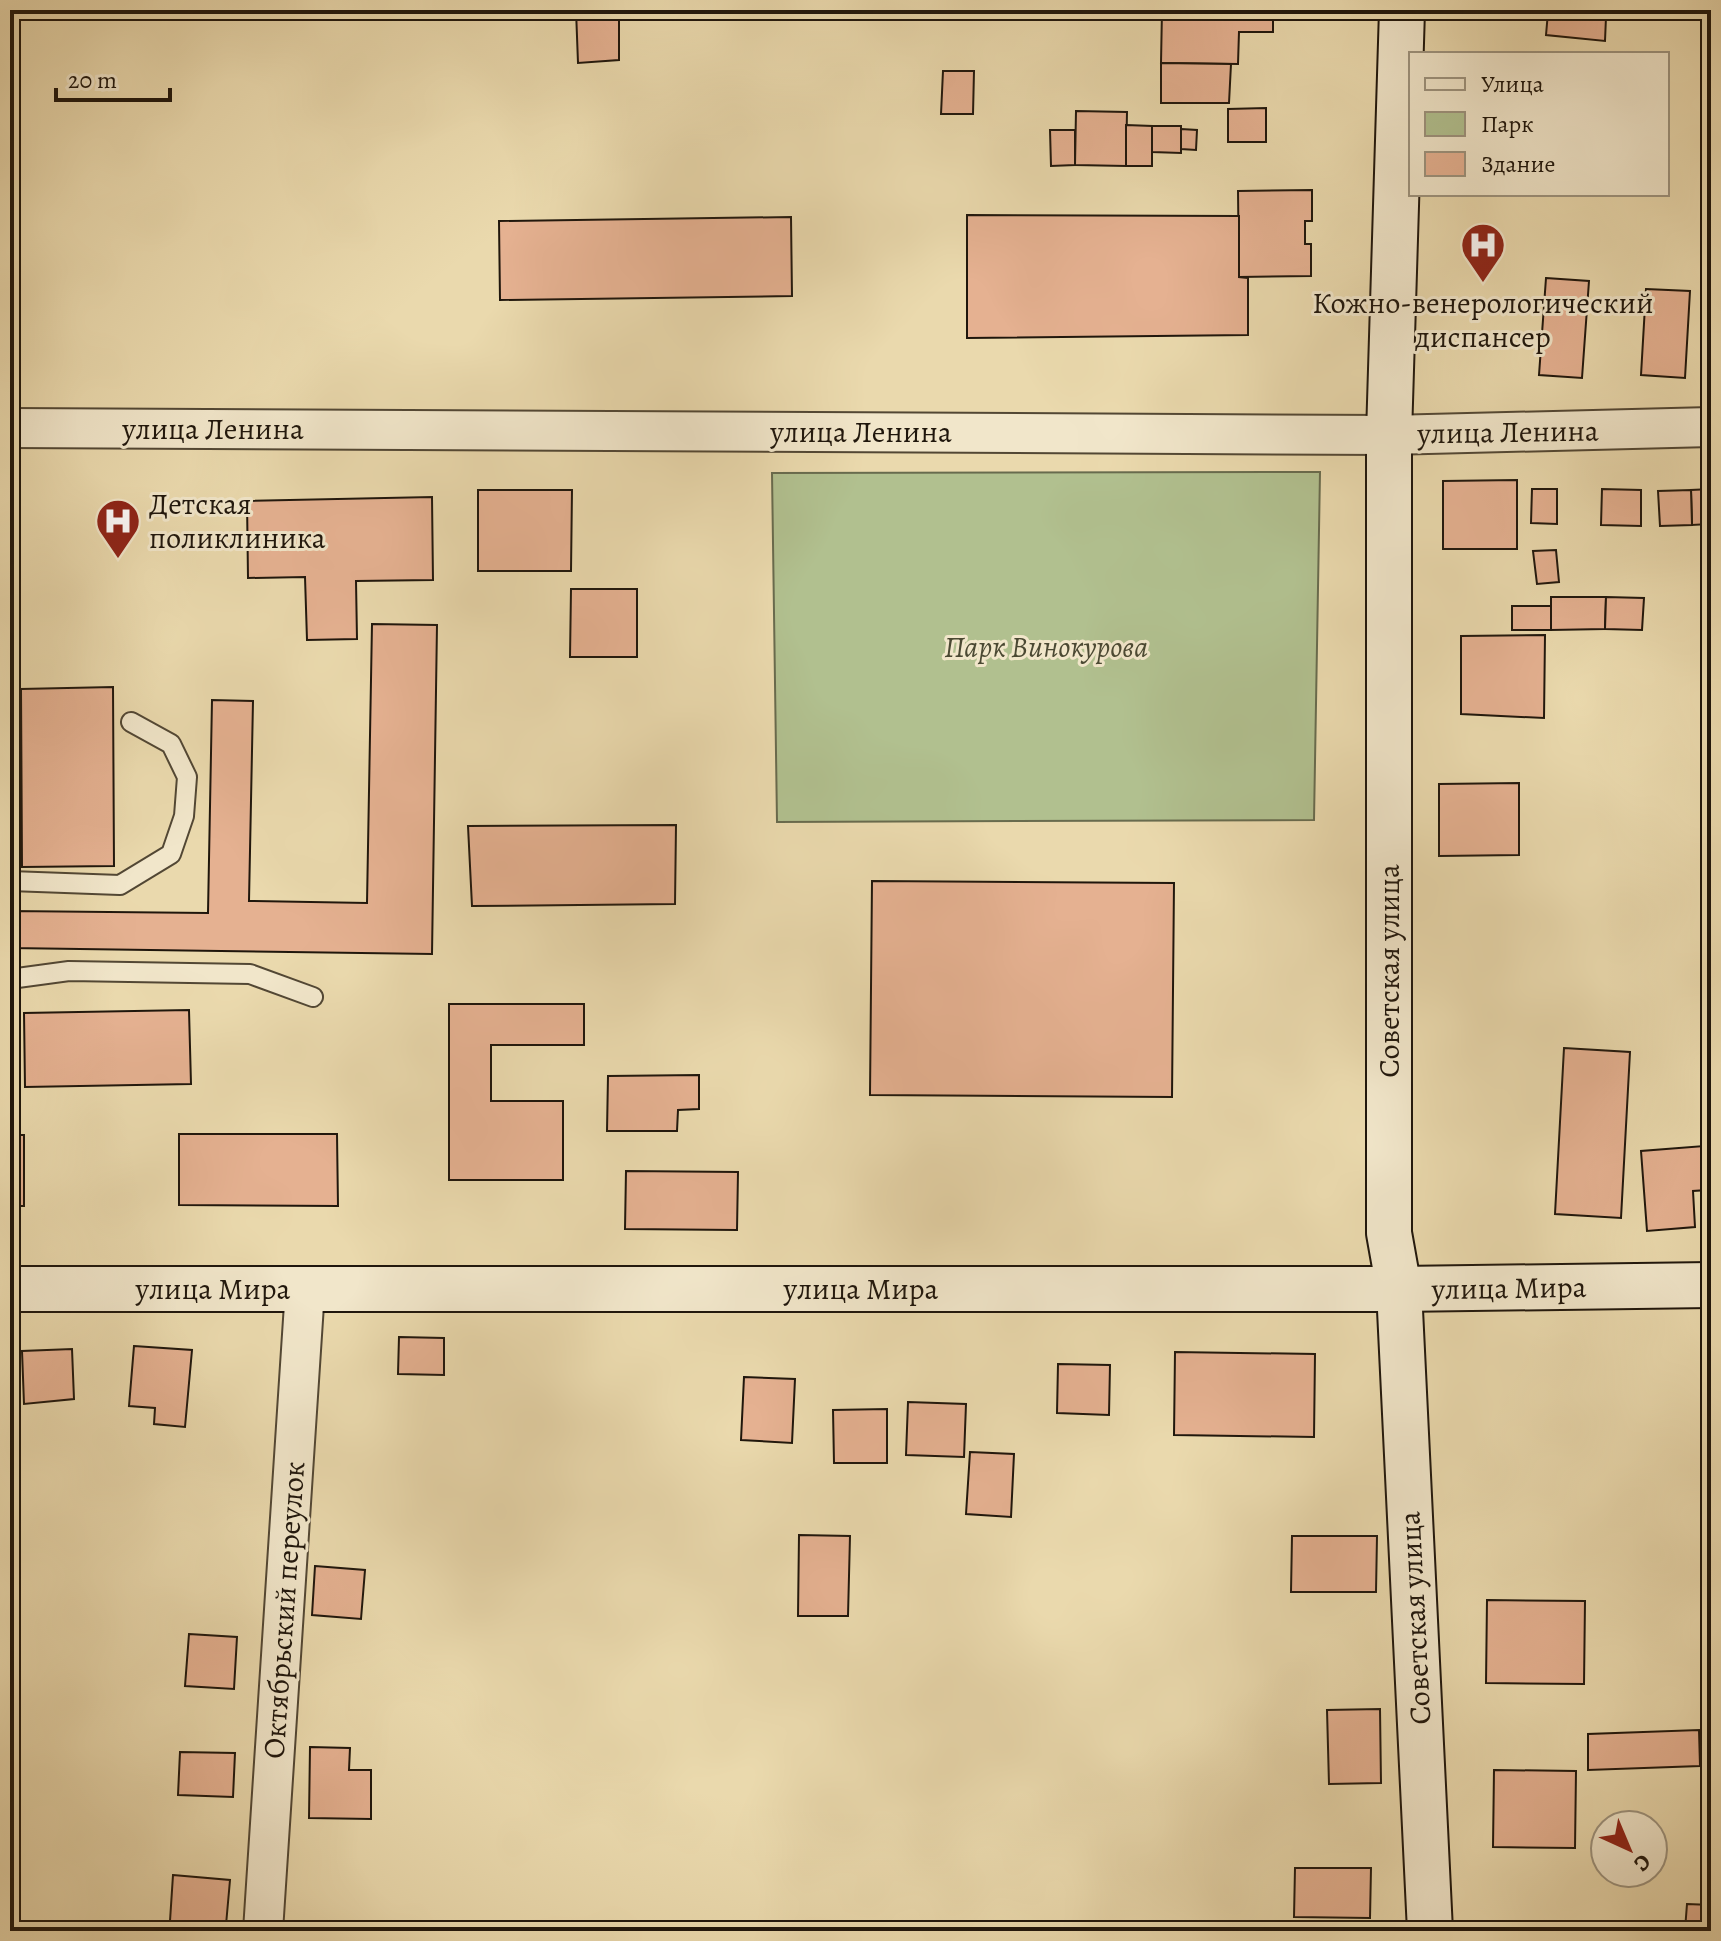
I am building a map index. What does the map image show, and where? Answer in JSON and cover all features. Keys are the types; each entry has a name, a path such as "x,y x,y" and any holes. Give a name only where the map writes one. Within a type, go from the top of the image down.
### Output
{"street":[{"name":"Советская улица","path":"1402,10 1389,435 1389,1233 1399,1289 1430,1931"},
{"name":"улица Ленина","path":"10,428 1389,435 1711,427"},
{"name":"улица Мира","path":"10,1289 1399,1289 1711,1285"},
{"name":"Октябрьский переулок","path":"263,1931 305,1289"}],"lane":[{"path":"10,881 120,885 171,854 184,816 187,777 171,744 131,722"},
{"path":"10,979 69,971 250,974 313,997"}],"green space":[{"name":"Парк Винокурова","path":"1320,472 1314,820 777,822 772,473"}],"building":[{"path":"10,10 16,10 14,114 10,114"},
{"path":"576,10 619,10 619,60 578,63"},
{"path":"1162,10 1273,10 1273,32 1239,32 1238,64 1161,63"},
{"path":"1548,12 1606,17 1605,41 1546,35"},
{"path":"1161,63 1231,64 1229,103 1161,103"},
{"path":"943,71 974,71 973,114 941,114"},
{"path":"1266,108 1266,142 1228,142 1228,109"},
{"path":"1076,111 1127,112 1126,166 1075,165"},
{"path":"1126,125 1152,126 1152,166 1126,166"},
{"path":"1152,126 1181,126 1181,153 1152,152"},
{"path":"1181,129 1197,130 1196,150 1181,149"},
{"path":"1050,130 1075,130 1075,165 1051,166"},
{"path":"1312,190 1312,221 1305,221 1305,244 1311,244 1311,276 1239,277 1238,191"},
{"path":"967,215 1239,216 1239,277 1248,278 1248,335 967,338"},
{"path":"791,217 792,296 500,300 499,221"},
{"path":"1546,278 1589,281 1582,378 1539,375"},
{"path":"1646,289 1690,291 1685,378 1641,375"},
{"path":"1517,480 1517,549 1443,549 1443,481"},
{"path":"1532,489 1557,489 1557,524 1531,523"},
{"path":"1602,489 1641,490 1641,526 1601,525"},
{"path":"1711,489 1709,553 1709,524 1692,525 1691,490"},
{"path":"478,490 572,490 571,571 478,571"},
{"path":"1691,490 1692,525 1660,526 1658,491"},
{"path":"432,497 433,580 356,581 357,639 307,640 305,577 248,578 247,501"},
{"path":"1556,550 1559,582 1537,584 1533,551"},
{"path":"571,589 637,589 637,657 570,657"},
{"path":"1551,597 1606,597 1605,629 1551,630"},
{"path":"1606,597 1644,598 1642,630 1605,629"},
{"path":"1512,606 1551,606 1551,630 1512,630"},
{"path":"372,624 437,625 432,954 10,948 10,911 208,913 212,700 253,701 249,901 367,903"},
{"path":"1545,635 1544,718 1461,714 1461,636"},
{"path":"113,687 114,866 22,867 21,689"},
{"path":"1519,783 1519,855 1439,856 1439,784"},
{"path":"676,825 675,904 472,906 468,826"},
{"path":"872,881 1174,883 1172,1097 870,1095"},
{"path":"449,1004 584,1004 584,1045 491,1045 491,1101 563,1101 563,1180 449,1180"},
{"path":"189,1010 191,1084 25,1087 24,1013"},
{"path":"1564,1048 1630,1052 1621,1218 1555,1214"},
{"path":"699,1075 699,1109 678,1110 677,1131 607,1131 608,1076"},
{"path":"179,1134 337,1134 338,1206 179,1205"},
{"path":"10,1135 24,1135 24,1206 10,1206"},
{"path":"1704,1146 1707,1190 1693,1191 1695,1227 1647,1231 1641,1151"},
{"path":"626,1171 738,1172 737,1230 625,1229"},
{"path":"399,1337 444,1338 444,1375 398,1374"},
{"path":"134,1346 192,1350 185,1427 154,1424 155,1408 129,1406"},
{"path":"72,1349 74,1399 24,1404 22,1351"},
{"path":"1175,1352 1315,1354 1314,1437 1174,1435"},
{"path":"1058,1364 1110,1365 1109,1415 1057,1413"},
{"path":"744,1377 795,1379 792,1443 741,1440"},
{"path":"908,1402 966,1404 964,1457 906,1455"},
{"path":"887,1409 887,1463 834,1463 833,1410"},
{"path":"970,1452 1014,1454 1011,1517 966,1514"},
{"path":"799,1535 850,1536 848,1616 798,1616"},
{"path":"1292,1536 1377,1536 1376,1592 1291,1592"},
{"path":"315,1566 365,1570 361,1619 312,1615"},
{"path":"1487,1600 1585,1601 1584,1684 1486,1683"},
{"path":"189,1634 237,1637 234,1689 185,1686"},
{"path":"1380,1709 1381,1783 1329,1784 1327,1710"},
{"path":"1699,1730 1700,1766 1588,1770 1588,1734"},
{"path":"310,1747 350,1748 349,1770 371,1770 371,1819 309,1818"},
{"path":"180,1752 235,1753 233,1797 178,1795"},
{"path":"1494,1770 1576,1771 1575,1848 1493,1847"},
{"path":"1295,1868 1371,1868 1370,1918 1294,1917"},
{"path":"173,1875 230,1880 226,1925 170,1921"},
{"path":"1687,1904 1711,1905 1711,1931 1685,1930"}],"place":[{"name":"Кожно-венерологический диспансер","path":"1483,284"},
{"name":"Детская поликлиника","path":"118,560"}]}
